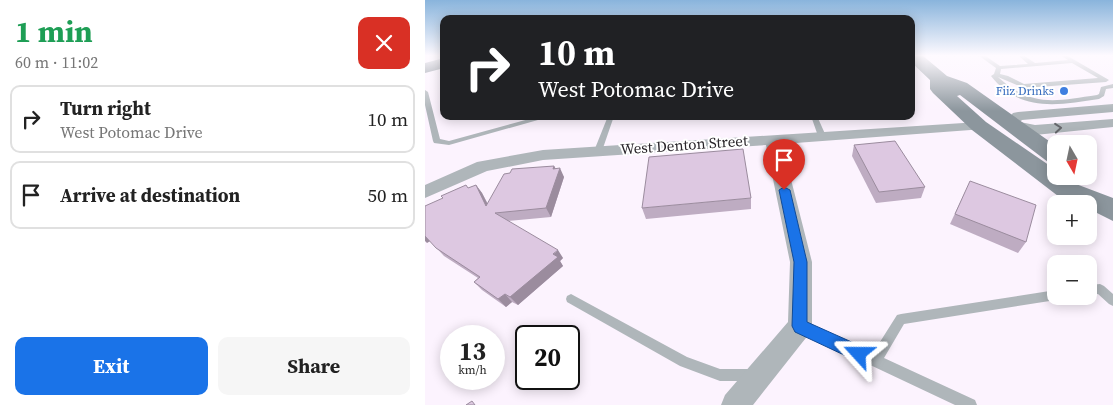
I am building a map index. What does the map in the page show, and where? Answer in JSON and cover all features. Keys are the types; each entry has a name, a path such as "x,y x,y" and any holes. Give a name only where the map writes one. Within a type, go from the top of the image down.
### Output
{"main road":[{"path":"933,74 939,79 961,87 1047,151"},
{"path":"939,79 939,89 979,126 1067,190 1109,209"},
{"path":"979,126 999,130 1047,165"},
{"path":"1076,185 1109,209"},
{"path":"1093,185 1109,209"}],"street":[{"path":"1010,124 1018,116 1113,108"},
{"path":"1010,124 1035,130 1113,123"},
{"name":"West Denton Street","path":"425,192 483,166 543,155 979,126"},
{"path":"735,405 800,326 801,262 773,139"}],"lane":[{"path":"1096,74 1113,85"},
{"path":"1105,79 1025,86 1016,84 1005,76 994,76 1019,97 1038,103 1099,97 1102,95 1103,88 1113,85"},
{"path":"425,92 437,141 449,143 534,120"},
{"path":"599,151 612,120"},
{"path":"816,120 822,136"},
{"path":"1097,289 1100,289 1113,301"},
{"path":"875,361 901,319 1047,296"},
{"path":"571,299 684,362 720,375 759,375"},
{"path":"800,326 970,405"}],"building":[{"path":"895,141 925,187 879,192 854,145"},
{"path":"743,149 751,198 642,208 649,157"},
{"path":"554,166 553,169 560,168 546,208 495,213 558,250 553,254 558,257 510,297 505,294 498,299 474,282 480,277 436,248 425,236 425,206 443,198 441,196 466,185 468,188 476,185 486,206 504,174 510,173 512,169"},
{"path":"970,181 1036,205 1026,242 955,214"},
{"path":"472,401 475,405 466,405"}],"place":[{"name":"Fiiz Drinks","path":"1064,91"}],"route":[{"path":"784,190 801,262 800,326 859,354"}]}
